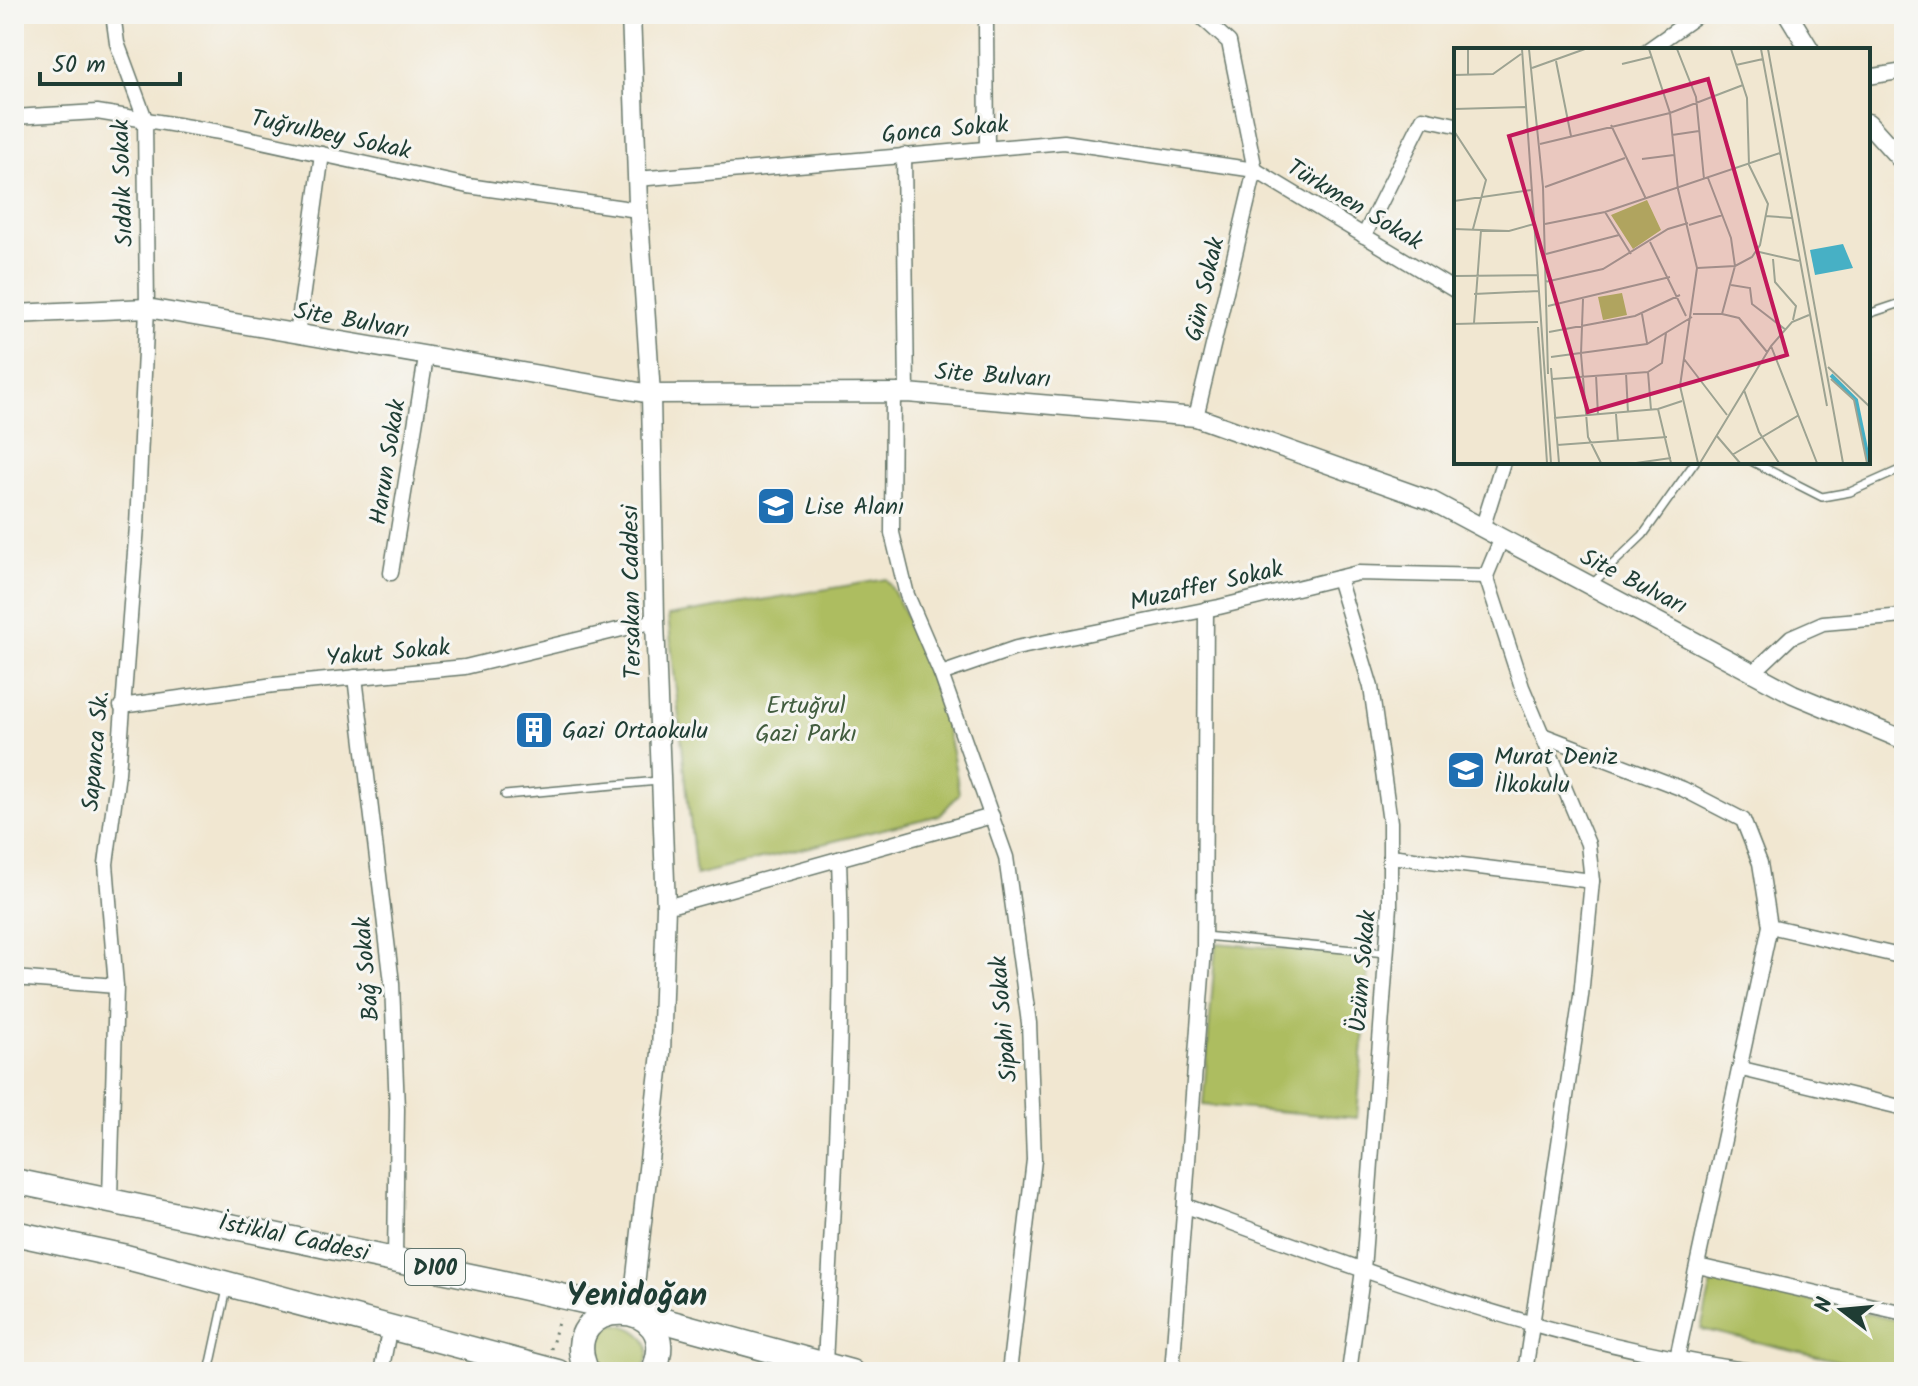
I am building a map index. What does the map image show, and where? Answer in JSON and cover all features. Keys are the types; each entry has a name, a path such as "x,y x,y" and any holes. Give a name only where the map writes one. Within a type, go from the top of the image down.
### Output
{"highway":[{"name":"İstiklal Caddesi","path":"14,1181 395,1258 632,1312 851,1372"},
{"path":"14,1233 228,1283 552,1370"},
{"path":"587,1372 581,1347 592,1323 615,1311 632,1312 650,1324 657,1335 658,1360 653,1372"}],"street":[{"name":"Sıddık Sokak","path":"113,14 117,43 145,119 147,308"},
{"name":"Tersakan Caddesi","path":"631,14 638,210 651,394 655,621 666,907 661,1053 632,1312"},
{"name":"Türkmen Sokak","path":"1198,14 1229,42 1255,170 1454,290"},
{"path":"1651,48 1699,14"},
{"path":"1788,14 1809,48"},
{"path":"986,25 987,148"},
{"path":"1870,77 1904,71"},
{"name":"Tuğrulbey Sokak","path":"14,117 97,112 145,119 468,186 638,210"},
{"path":"1364,236 1423,118 1454,125"},
{"path":"1870,125 1904,163"},
{"name":"Gonca Sokak","path":"637,179 1064,142 1255,170"},
{"path":"297,335 322,154"},
{"name":"Sipahi Sokak","path":"904,155 900,392 892,533 907,595 941,674 1006,857 1029,1023 1034,1160 1009,1372"},
{"name":"Gün Sokak","path":"1196,417 1255,170"},
{"name":"Site Bulvarı","path":"14,314 147,308 651,394 900,392 1196,417 1432,501 1793,694 1904,740"},
{"name":"Sapanca Sk.","path":"110,1198 116,986 106,864 118,773 137,526 147,308"},
{"name":"Harun Sokak","path":"391,573 426,358"},
{"path":"1482,529 1502,464"},
{"path":"1501,540 1486,576 1522,687 1588,844 1592,881 1581,996 1525,1372"},
{"name":"Muzaffer Sokak","path":"941,674 1016,648 1206,609 1358,573 1486,576"},
{"name":"Üzüm Sokak","path":"1338,578 1371,687 1390,822 1386,953 1363,1270 1357,1334 1349,1372"},
{"path":"1172,1372 1204,936 1206,609"},
{"path":"1754,672 1791,637 1823,623 1904,616"},
{"name":"Yakut Sokak","path":"121,706 355,677 465,667 655,621"},
{"name":"Bağ Sokak","path":"355,677 392,983 397,1109 395,1258"},
{"path":"1545,736 1683,789 1743,820 1760,863 1770,926 1742,1069 1675,1366"},
{"path":"666,907 992,816"},
{"path":"1390,856 1592,881"},
{"path":"825,1364 838,1107 842,949 839,859"},
{"path":"1770,926 1904,957"},
{"path":"14,978 116,986"},
{"path":"1742,1069 1904,1108"},
{"path":"1186,1206 1363,1270 1533,1325 1675,1366 1760,1372"},
{"path":"1698,1266 1904,1313"},
{"path":"381,1372 390,1326"}],"lane":[{"path":"1870,313 1904,302"},
{"path":"1590,586 1643,535 1694,464"},
{"path":"1757,464 1822,497 1850,492 1904,468"},
{"path":"505,795 661,781"},
{"path":"1204,936 1386,953"},
{"path":"209,1372 228,1283"}],"path":[{"path":"552,1370 565,1297"}],"green space":[{"name":"Ertuğrul Gazi Parkı","path":"886,579 911,626 933,683 959,794 940,815 696,875 668,616"},
{"path":"1216,943 1370,956 1357,1118 1203,1105"},
{"path":"1713,1278 1904,1322 1904,1372 1886,1372 1701,1329"},
{"path":"615,1324 633,1329 648,1346 646,1363 641,1372 597,1369 593,1355 594,1342"}],"place":[{"name":"Lise Alanı","path":"776,506"},
{"name":"Gazi Ortaokulu","path":"534,730"},
{"name":"Murat Deniz İlkokulu","path":"1466,770"}],"district":[{"name":"Yenidoğan","path":"637,1294"}]}
